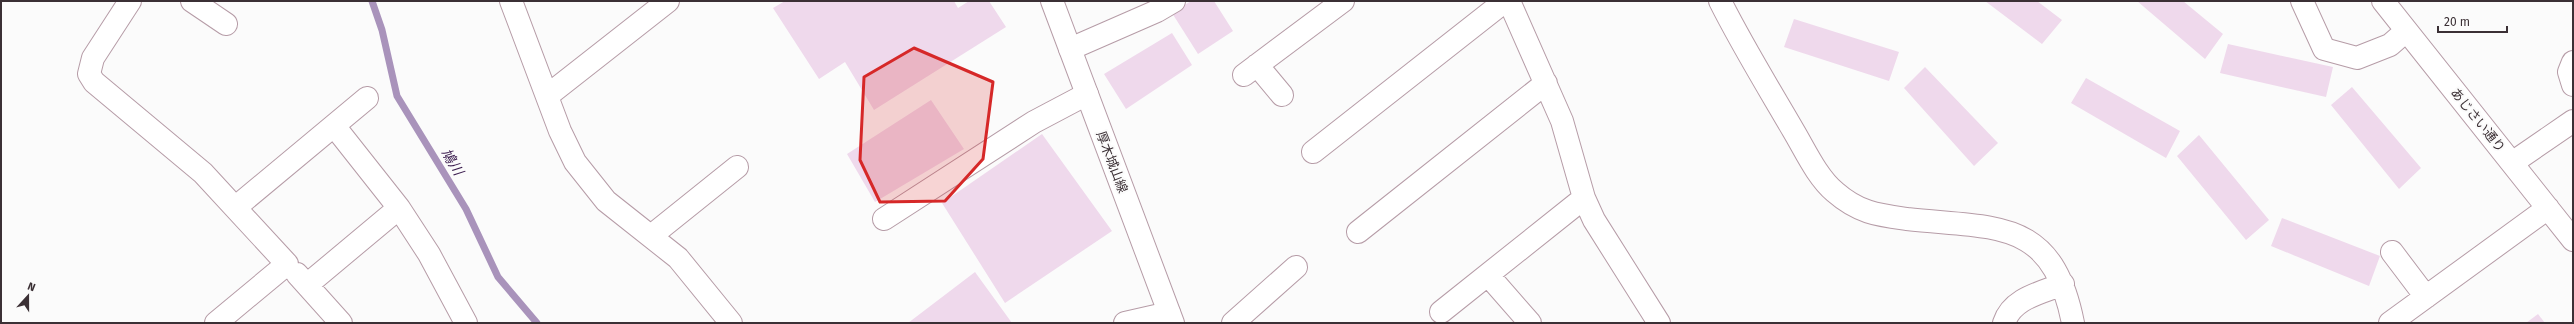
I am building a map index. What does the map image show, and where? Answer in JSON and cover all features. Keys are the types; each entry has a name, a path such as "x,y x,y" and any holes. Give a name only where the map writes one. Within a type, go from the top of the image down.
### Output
{"street":[{"path":"130,1 93,58 89,74 94,82 203,173 236,207 286,264 308,284 342,323"},
{"path":"192,1 226,24"},
{"path":"511,1 560,131 575,162 606,201 678,258 731,323"},
{"path":"547,96 647,8 668,1"},
{"name":"厚木城山線","path":"1052,1 1171,318"},
{"path":"1070,48 1157,11 1174,1"},
{"path":"1282,94 1251,70 1344,1"},
{"path":"1313,152 1505,1"},
{"path":"1509,1 1523,36 1562,121 1584,198 1620,265 1658,323"},
{"path":"1720,1 1779,109 1819,173 1834,192 1857,208 1872,214 1989,228 2021,236 2038,247 2048,258 2062,284 2073,323"},
{"path":"2302,1 2324,49 2357,58 2390,45 2406,31"},
{"name":"あじさい通り","path":"2383,1 2573,240"},
{"path":"2573,62 2569,72 2573,85"},
{"path":"1358,232 1546,84"},
{"path":"884,219 1034,122 1087,94"},
{"path":"236,207 335,127 367,98"},
{"path":"2512,163 2573,121"},
{"path":"335,127 399,208 429,254 466,323"},
{"path":"651,236 737,167"},
{"path":"1441,312 1584,198"},
{"path":"308,284 399,208"},
{"path":"2390,323 2548,208"},
{"path":"2392,252 2426,297"},
{"path":"216,323 286,264"},
{"path":"1233,323 1296,267"},
{"path":"1488,275 1530,323"},
{"path":"2004,323 2009,311 2016,304 2062,284"},
{"path":"1124,323 1171,318"}],"highlighted area":[{"path":"914,48 993,82 983,159 945,201 880,202 860,160 864,77"}],"building":[{"path":"785,1 954,1 958,8 969,1 989,1 1006,27 874,110 845,62 819,79 773,8"},
{"path":"1191,1 1214,1 1233,31 1198,54 1172,13"},
{"path":"1985,1 2037,1 2062,20 2042,44"},
{"path":"2137,1 2183,1 2223,34 2205,59"},
{"path":"1794,19 1899,52 1889,81 1784,47"},
{"path":"1172,33 1192,65 1126,109 1104,74"},
{"path":"2228,44 2333,67 2326,97 2220,73"},
{"path":"1925,67 1998,143 1974,166 1904,88"},
{"path":"2086,78 2180,131 2166,158 2071,103"},
{"path":"2352,87 2421,168 2399,189 2331,105"},
{"path":"931,100 964,149 875,202 847,154"},
{"path":"1042,134 1112,231 1005,303 942,203"},
{"path":"2199,135 2269,220 2246,240 2177,156"},
{"path":"2282,218 2380,256 2369,286 2271,246"},
{"path":"975,272 1012,323 908,323"},
{"path":"2538,314 2545,323 2526,323"}],"waterway":[{"name":"鳩川","path":"372,1 382,30 397,96 466,209 498,277 537,323"}]}
